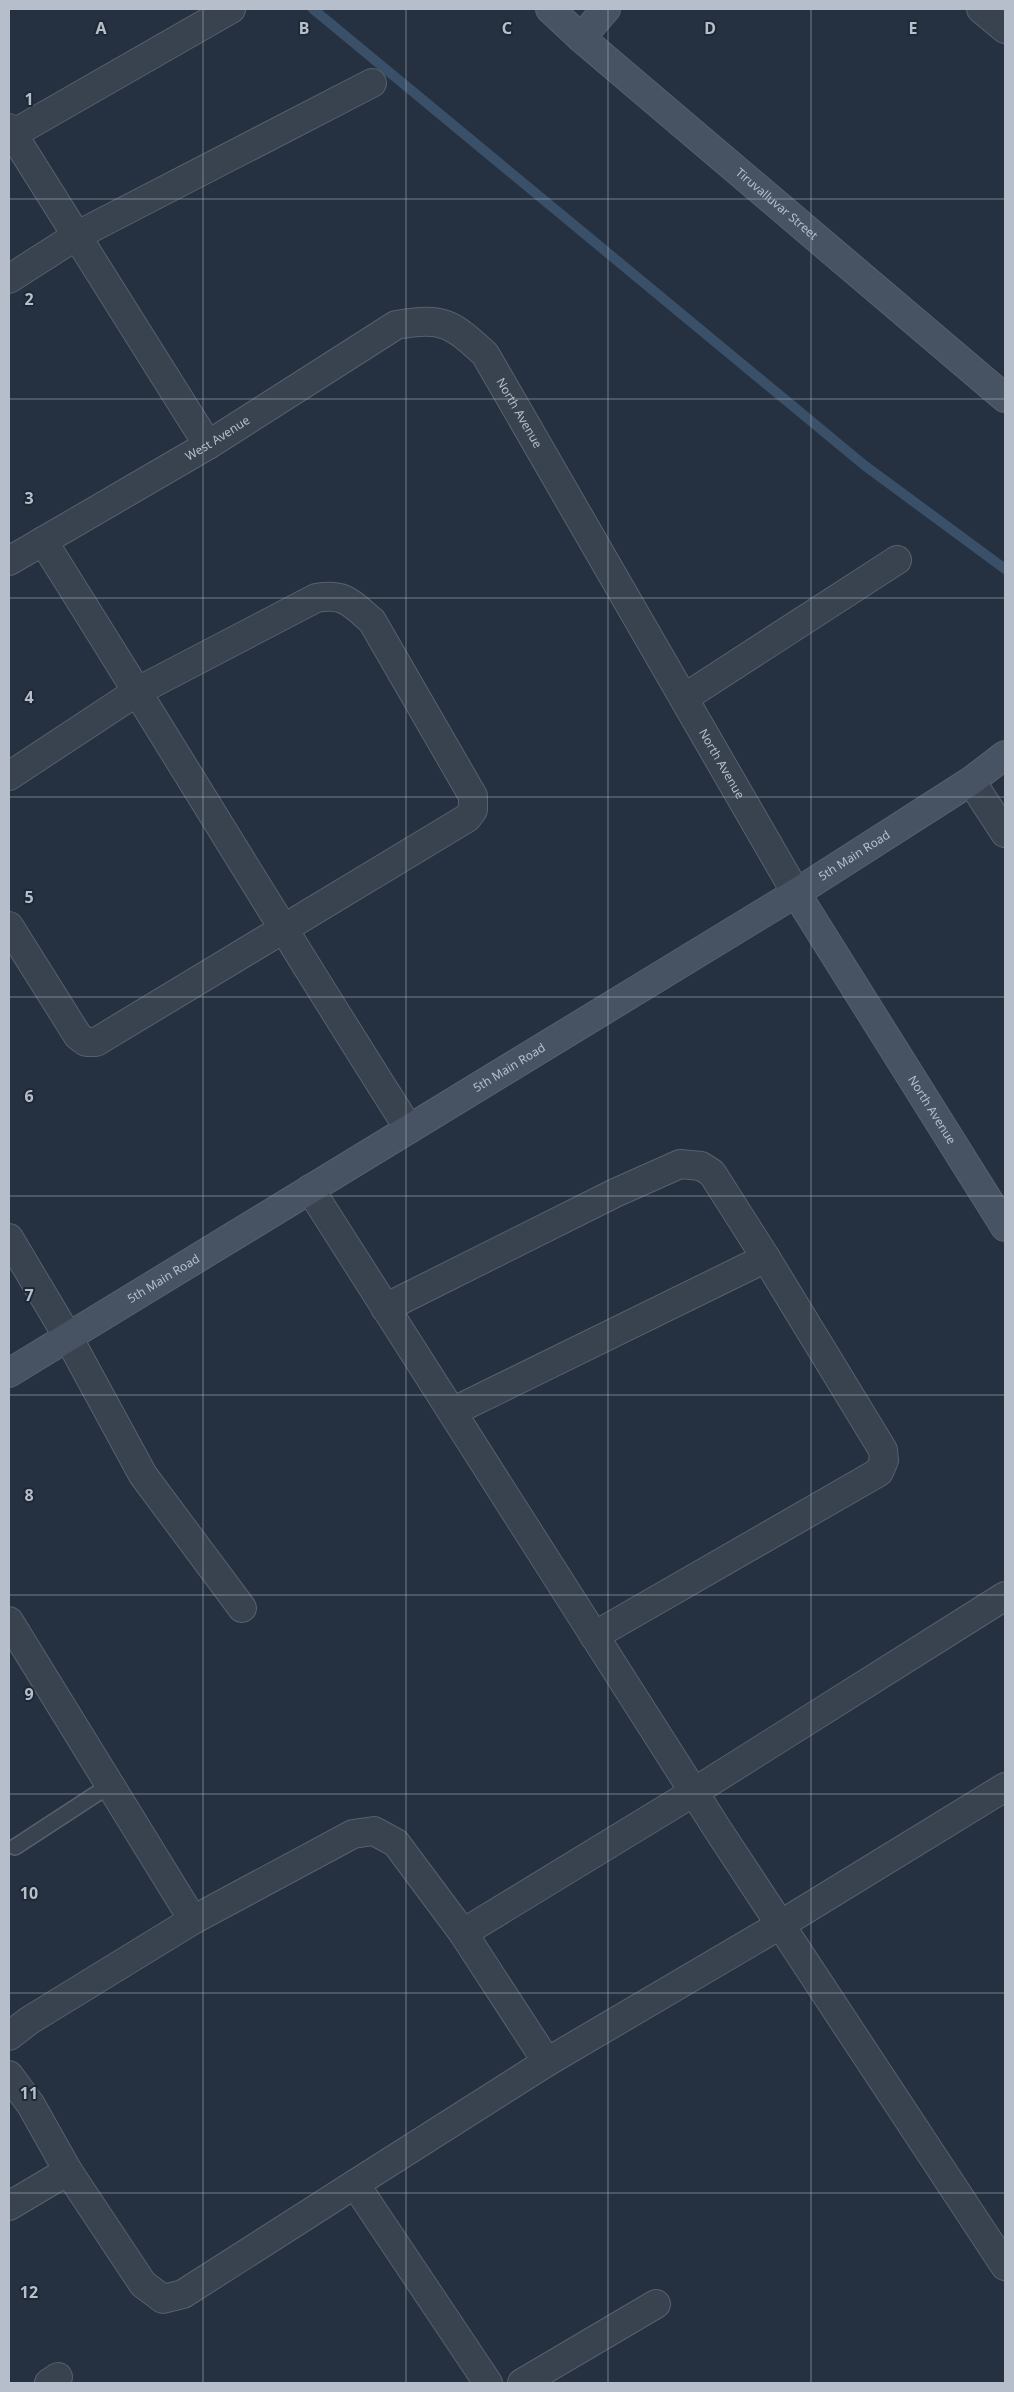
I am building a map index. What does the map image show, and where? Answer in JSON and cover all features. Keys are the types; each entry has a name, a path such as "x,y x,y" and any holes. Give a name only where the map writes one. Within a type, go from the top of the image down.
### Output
{"street":[{"path":"208,444 11,131 231,9"},
{"name":"Tiruvalluvar Street","path":"550,9 581,38 1005,398"},
{"path":"581,38 606,9"},
{"path":"981,9 1005,29"},
{"path":"9,279 76,236 372,83"},
{"name":"West Avenue","path":"9,561 208,444 396,325 427,320"},
{"name":"North Avenue","path":"427,320 457,328 485,354 796,892 1005,1227"},
{"path":"43,541 138,691 281,928 409,1129"},
{"path":"684,698 896,560"},
{"path":"9,776 138,691 316,598 333,595 350,601 372,621 473,796 474,810 467,818 281,928 96,1042 86,1042 78,1036 9,926"},
{"name":"5th Main Road","path":"9,1374 796,892 971,781 1005,755"},
{"path":"971,781 1005,833"},
{"path":"385,1308 615,1193 680,1164 701,1166 712,1173 883,1450 884,1460 879,1472 594,1636"},
{"path":"310,1189 780,1925 998,2238 1005,2266"},
{"path":"9,1238 68,1337 143,1476 242,1608"},
{"path":"452,1412 766,1258"},
{"path":"463,1933 694,1792 1005,1596"},
{"path":"9,1621 193,1920"},
{"path":"9,2075 31,2105 68,2171 143,2284 163,2298 183,2294 547,2062 780,1925 1005,1787"},
{"path":"9,2036 30,2020 193,1920 353,1834 374,1831 396,1843 463,1933 547,2062"},
{"path":"9,2206 68,2171"},
{"path":"356,2184 488,2383"},
{"path":"522,2383 656,2304"}],"lane":[{"path":"15,1847 110,1785"}],"waterway":[{"path":"313,9 864,465 1005,569"}]}
